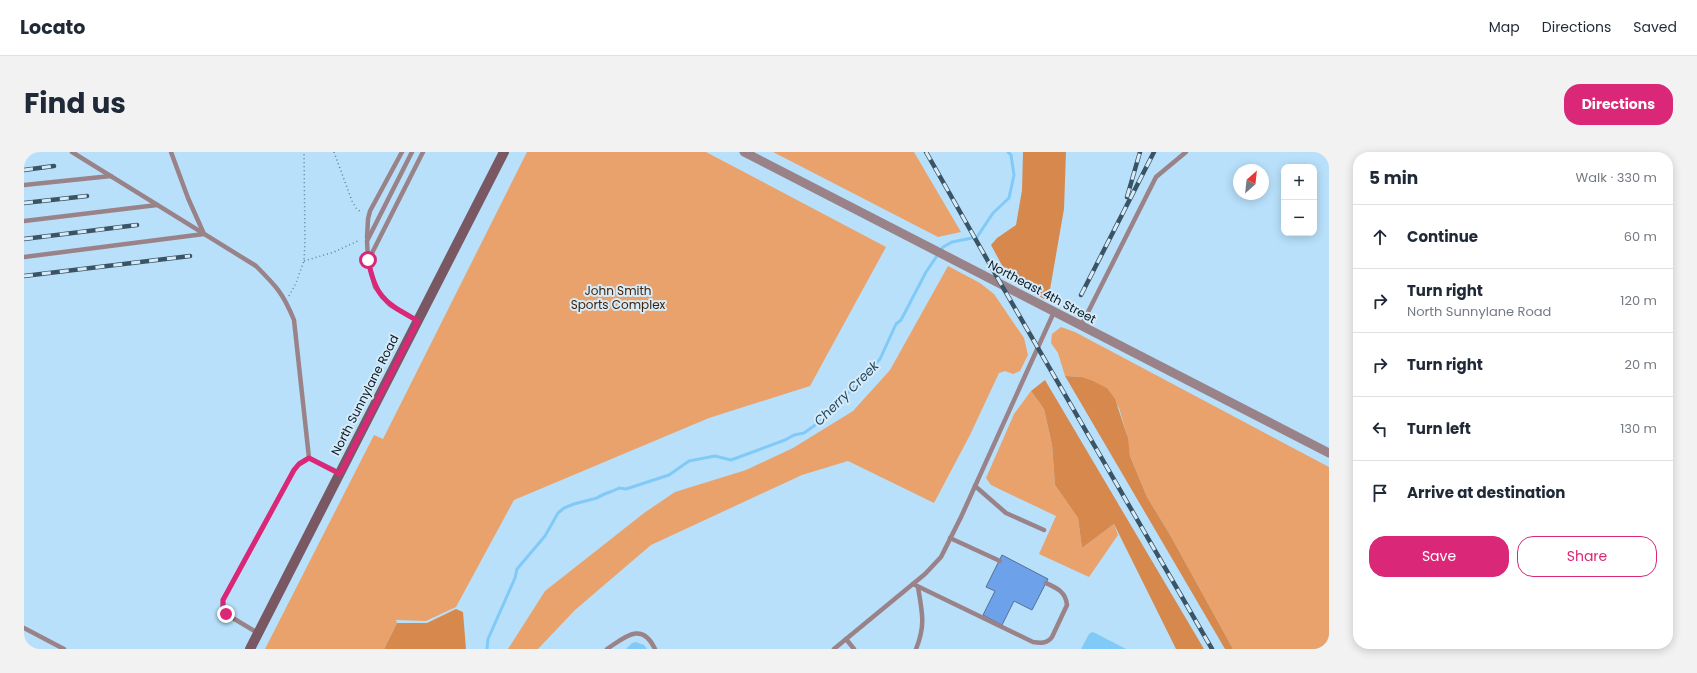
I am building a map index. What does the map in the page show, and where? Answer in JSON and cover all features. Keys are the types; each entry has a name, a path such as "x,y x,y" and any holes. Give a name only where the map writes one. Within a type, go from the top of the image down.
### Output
{"street":[{"name":"North Sunnylane Road","path":"250,649 504,152"},
{"name":"Northeast 4th Street","path":"744,152 1329,453"}],"lane":[{"path":"72,152 256,266 277,286 286,301 294,320 309,458"},
{"path":"172,152 188,198 204,234"},
{"path":"402,152 369,216 367,238 368,260 374,282 382,297 390,305 418,321"},
{"path":"367,238 412,152"},
{"path":"368,260 423,152"},
{"path":"1081,326 1156,177 1186,152"},
{"path":"24,185 112,176"},
{"path":"24,220 157,205"},
{"path":"24,257 204,234"},
{"path":"834,649 916,585 941,557 1054,312"},
{"path":"309,458 340,474"},
{"path":"258,633 226,614 223,609 223,600 294,470 299,464 309,458"},
{"path":"975,486 1006,513 1044,530"},
{"path":"950,538 1000,561"},
{"path":"916,585 1033,642 1040,643 1049,641 1052,637 1067,606 1063,592 1046,583"},
{"path":"916,585 923,627 922,635 916,649"},
{"path":"24,628 64,649"},
{"path":"607,649 629,634 640,633 647,637 655,649"},
{"path":"846,639 854,649"}],"path":[{"path":"286,301 296,283 304,261 304,152"},
{"path":"334,152 352,201 358,211 369,216"},
{"path":"304,261 334,252 367,238"}],"green space":[{"name":"John Smith Sports Complex","path":"527,152 706,152 886,247 810,386 709,418 514,500 456,607 426,621 396,620 397,623 384,649 265,649 374,435 383,439"},
{"path":"773,152 914,152 961,232 938,237"},
{"path":"948,266 980,283 994,294 1024,338 1028,355 1020,371 1013,374 1005,371 999,373 970,435 934,503 848,461 802,475 651,545 575,610 538,649 508,649 545,591 644,513 675,492 746,470 793,448 853,411 890,370"},
{"path":"1061,327 1075,332 1329,467 1329,649 1233,649 1169,533 1147,497 1130,456 1127,435 1119,408 1107,388 1082,377 1065,376 1058,353 1051,343 1052,334"},
{"path":"1031,391 1044,409 1052,445 1055,485 1078,518 1082,548 1114,524 1118,535 1089,577 1039,554 1056,516 991,485 986,478 1014,414"}],"shaded area":[{"path":"1023,152 1066,152 1064,209 1048,301 1010,280 991,245 997,238 1016,225 1022,190"},
{"path":"1065,376 1082,377 1093,381 1107,388 1115,399 1128,438 1130,456 1147,497 1169,533 1233,649 1225,649"},
{"path":"1045,380 1204,649 1176,649 1114,524 1082,548 1078,518 1055,485 1052,445 1044,409 1031,391"},
{"path":"456,609 463,612 466,649 384,649 397,623 427,623"}],"water":[{"path":"1092,632 1126,649 1081,649 1089,634"},
{"path":"636,642 644,645 647,649 626,649 632,643"}],"building":[{"path":"1002,555 1048,579 1032,610 1014,601 1002,625 983,615 995,591 986,587"}],"waterway":[{"name":"Cherry Creek","path":"487,649 488,639 515,578 517,569 545,536 558,513 564,508 597,498 619,488 626,489 669,475 689,461 715,456 731,460 785,440 794,435 804,433 825,418 880,359 896,324 901,320 926,272 943,247 952,242 977,237 993,213 1009,198 1014,175 1011,155 1008,152"}],"railway":[{"path":"926,152 1212,649"},
{"path":"1127,197 1140,152"},
{"path":"1081,295 1154,152"},
{"path":"24,170 54,166"},
{"path":"24,203 87,196"},
{"path":"24,239 137,225"},
{"path":"24,276 190,256"}],"route":[{"path":"226,614 223,609 223,600 294,470 299,464 309,458 340,474 418,321 390,305 382,297 375,287 368,260"}]}
